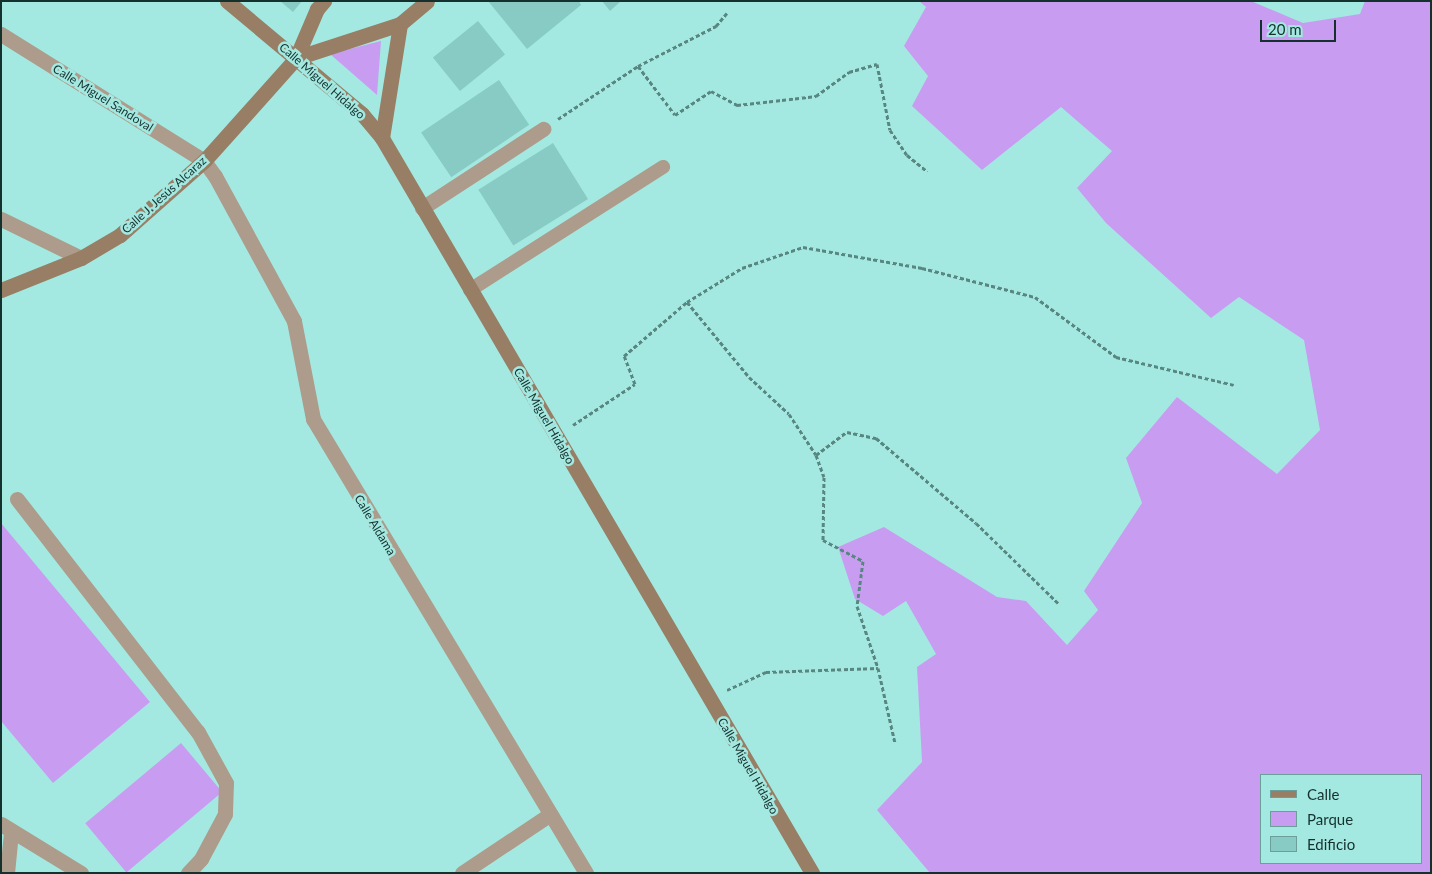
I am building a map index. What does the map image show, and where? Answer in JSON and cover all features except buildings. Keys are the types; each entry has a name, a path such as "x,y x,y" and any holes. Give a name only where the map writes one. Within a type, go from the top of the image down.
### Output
{"main road":[{"name":"Calle Miguel Hidalgo","path":"227,1 362,114 382,138 708,699 812,873"},
{"name":"Calle J. Jesús Alcaraz","path":"1,290 81,258 120,235 204,161 296,58 317,9 324,1"},
{"path":"296,58 400,24 427,1"},
{"path":"382,138 400,24"}],"street":[{"name":"Calle Miguel Sandoval","path":"1,34 204,161"},
{"path":"422,208 543,129"},
{"name":"Calle Aldama","path":"204,161 294,321 313,419 549,815 586,873"},
{"path":"1,219 81,258"},
{"path":"17,499 198,732 226,783 225,814 201,858 188,873"},
{"path":"462,873 549,815"},
{"path":"6,828 7,873"},
{"path":"6,828 81,873"}],"lane":[{"path":"470,290 663,167"}],"path":[{"path":"543,129 638,66 716,26 727,13"},
{"path":"638,66 674,115 711,91 737,105 816,96 848,72 877,64 890,130 907,155 927,171"},
{"path":"556,437 635,384 624,356 687,302 742,268 803,247 922,268 1035,297 1116,357 1234,386"},
{"path":"687,302 749,377 789,414 816,455 824,477 823,540 863,561 857,606 878,668 895,743"},
{"path":"816,455 847,432 876,438 976,523 1059,604"},
{"path":"708,699 766,672 878,668"}],"green space":[{"path":"919,1 1251,1 1303,23 1360,14 1365,1 1431,1 1431,873 930,873 877,810 922,762 917,667 936,654 906,601 883,616 855,599 838,547 884,527 997,597 1026,601 1067,645 1098,610 1084,591 1142,503 1126,458 1177,397 1277,474 1320,430 1304,340 1239,297 1211,318 1106,223 1077,188 1112,151 1061,107 982,170 912,106 928,76 904,46 926,7"},
{"path":"381,41 377,95 330,54"},
{"path":"1,523 150,702 53,783 1,721"},
{"path":"181,743 222,792 126,872 85,823"}]}
